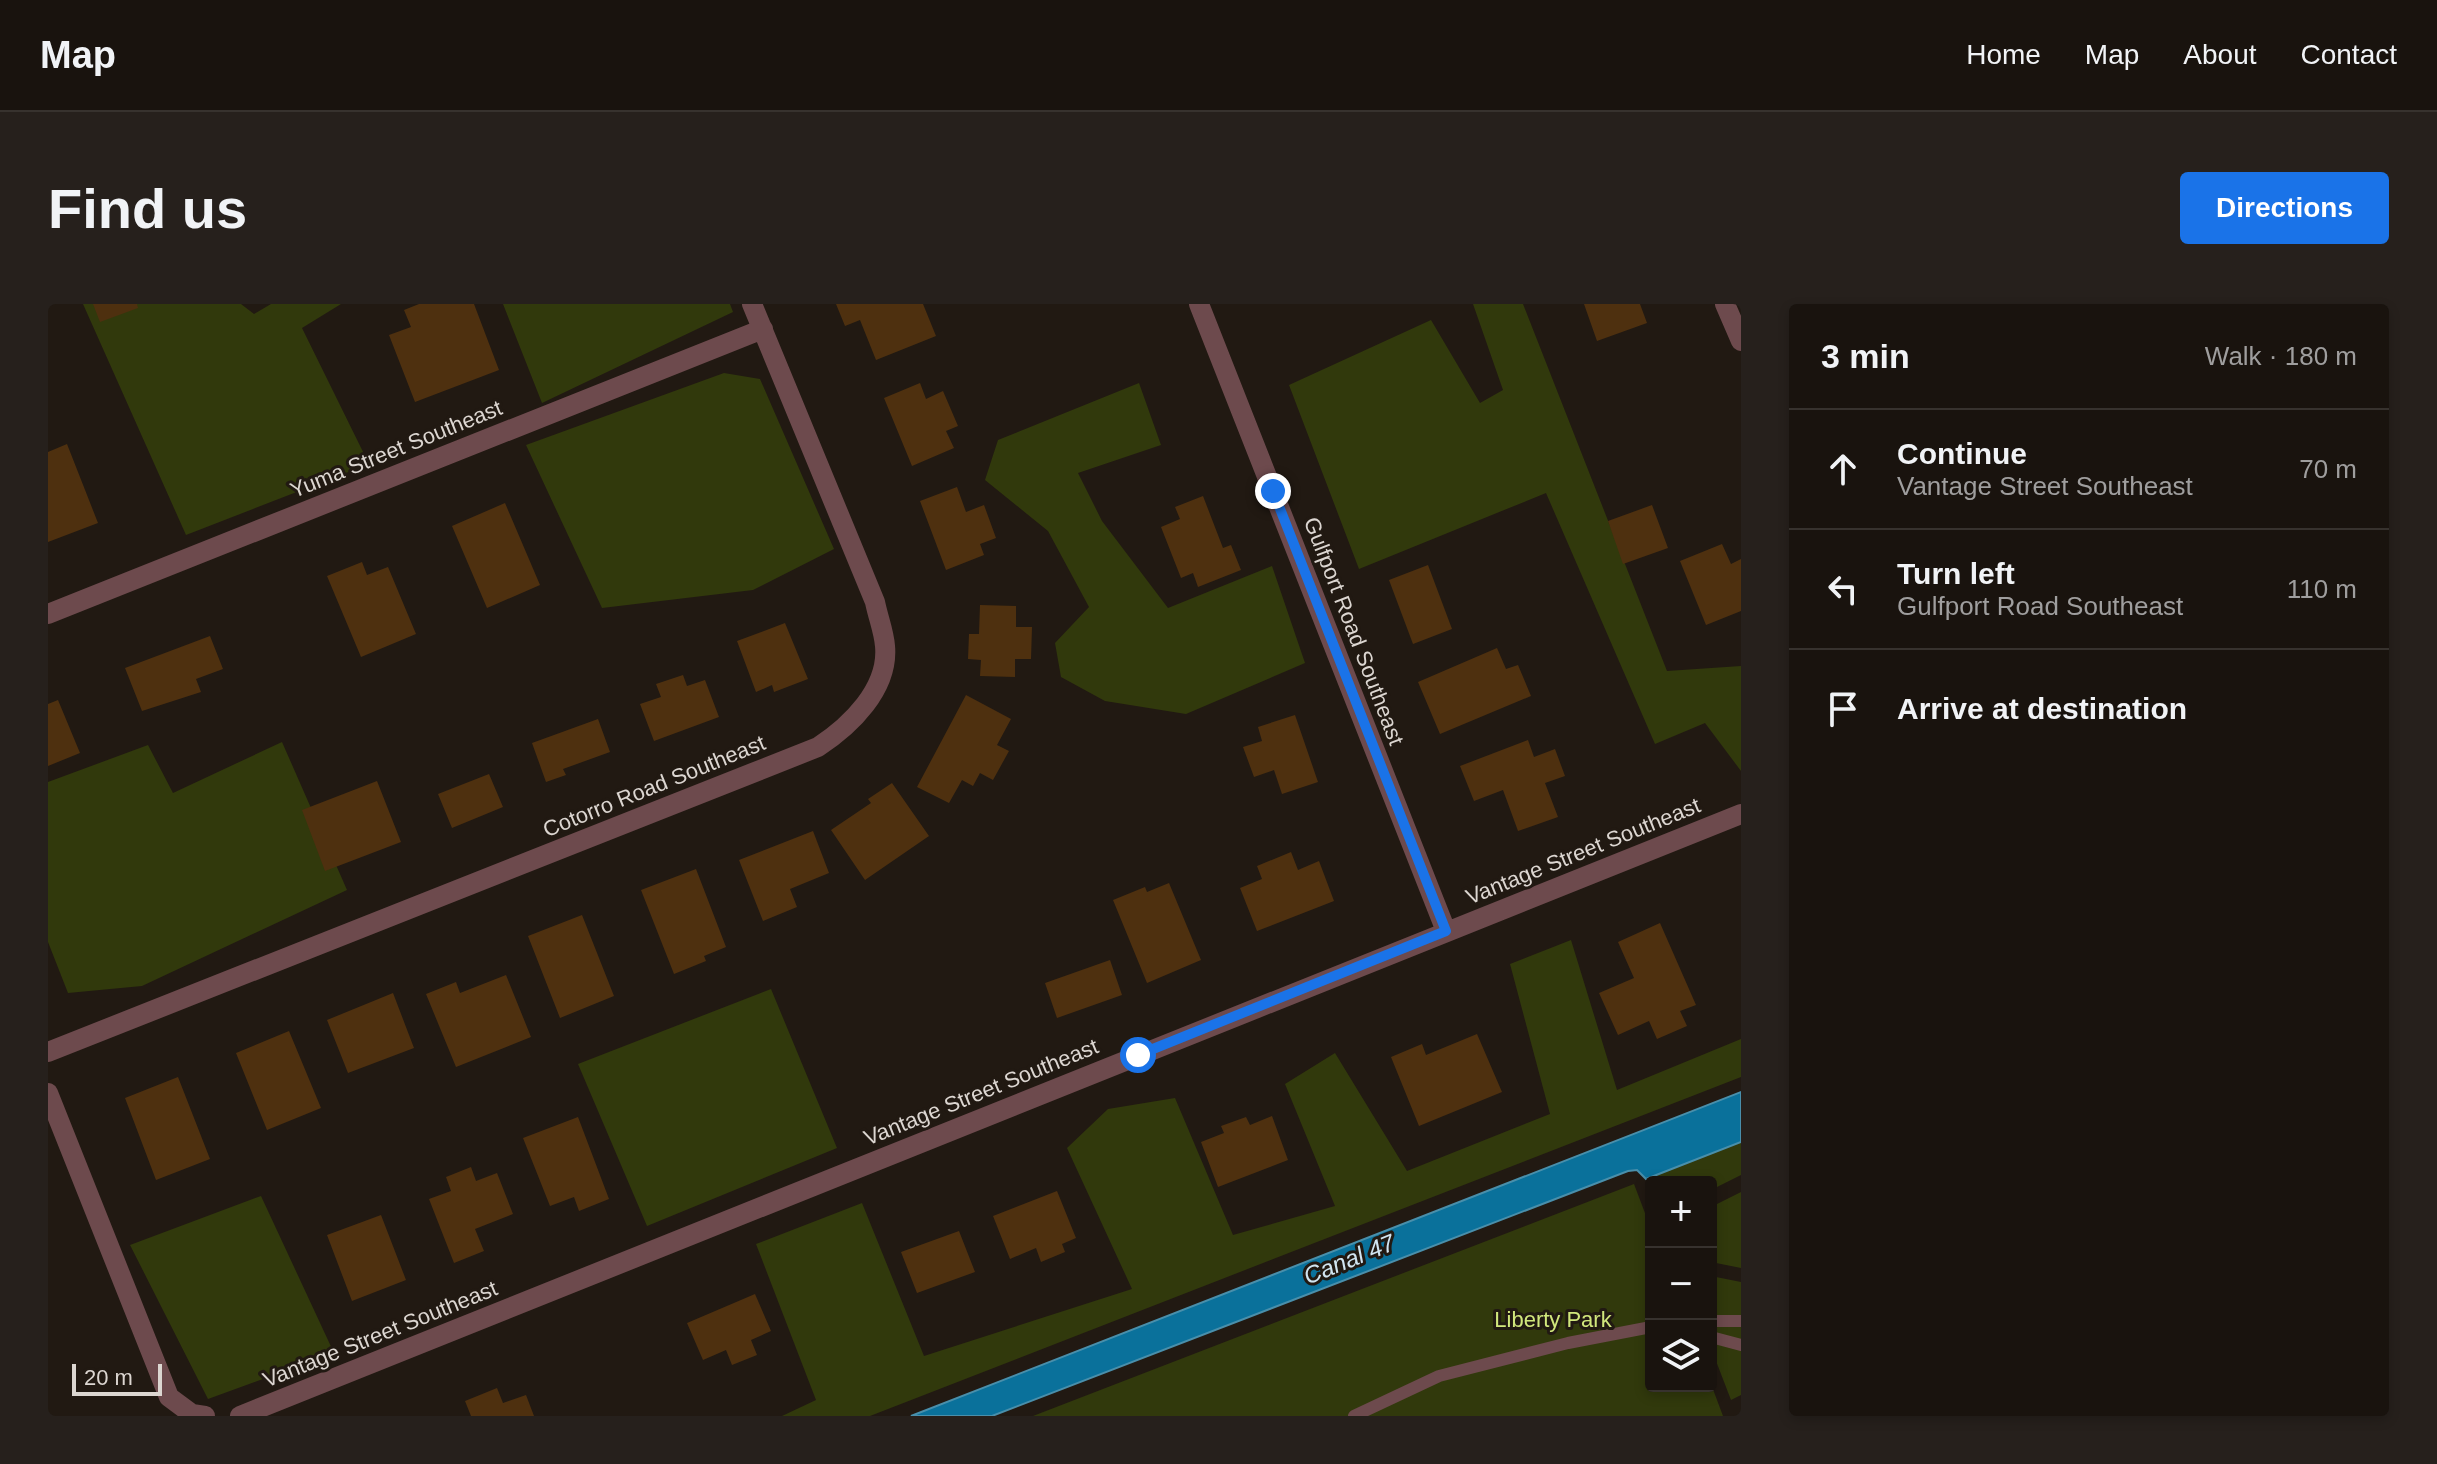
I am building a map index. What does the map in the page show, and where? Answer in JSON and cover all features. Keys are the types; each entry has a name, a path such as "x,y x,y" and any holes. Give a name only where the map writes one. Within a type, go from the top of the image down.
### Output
{"street":[{"name":"Cotorro Road Southeast","path":"48,1052 818,747 842,732 863,708 876,684 882,672 885,647 875,602 752,304"},
{"name":"Gulfport Road Southeast","path":"1199,304 1446,931"},
{"path":"1725,304 1741,341"},
{"name":"Yuma Street Southeast","path":"48,614 763,329"},
{"name":"Vantage Street Southeast","path":"240,1416 1741,814"},
{"path":"48,1093 169,1397 198,1415"}],"lane":[{"path":"1717,1321 1741,1321"},
{"path":"1354,1416 1439,1376 1568,1343 1645,1328"},
{"path":"1717,1339 1741,1345"}],"green space":[{"path":"83,304 241,304 254,314 271,304 341,304 302,328 369,464 186,535"},
{"path":"503,304 730,304 733,312 542,403"},
{"path":"1473,304 1523,304 1667,671 1741,666 1741,771 1705,723 1655,744 1546,493 1359,569 1289,385 1431,320 1480,403 1503,390"},
{"path":"724,373 760,379 834,549 753,590 602,608 526,445"},
{"path":"1139,383 1161,445 1078,473 1102,521 1168,608 1272,566 1305,663 1186,714 1105,701 1061,677 1055,643 1089,607 1048,531 985,480 998,440"},
{"path":"282,742 347,890 142,986 68,993 48,942 48,782 148,745 173,793"},
{"path":"1571,940 1617,1090 1741,1039 1741,1077 870,1416 782,1416 816,1400 756,1244 862,1203 924,1356 1132,1289 1067,1148 1108,1109 1175,1098 1233,1235 1335,1206 1285,1084 1335,1053 1407,1171 1550,1114 1510,964"},
{"path":"771,989 837,1148 647,1226 578,1064"},
{"path":"1741,1142 1741,1175 1717,1187 1717,1176 1654,1176"},
{"name":"Liberty Park","path":"1634,1184 1645,1213 1645,1392 1714,1392 1723,1416 1033,1416"},
{"path":"1741,1192 1741,1268 1717,1263 1717,1204"},
{"path":"261,1196 334,1353 208,1399 130,1245"},
{"path":"1717,1277 1741,1282 1741,1395 1731,1400 1717,1364"}],"water":[{"name":"Canal 47","path":"1741,1092 1741,1142 1654,1176 1645,1178 1637,1170 1628,1171 992,1416 911,1416"}],"building":[{"path":"93,304 137,304 138,308 100,322"},
{"path":"419,304 474,304 499,370 415,402 389,335 411,327 404,310"},
{"path":"836,304 923,304 936,336 876,360 860,320 845,326"},
{"path":"1584,304 1640,304 1647,323 1597,341"},
{"path":"920,383 926,399 943,391 958,426 946,431 954,448 912,466 884,398"},
{"path":"67,444 98,523 48,542 48,452"},
{"path":"957,487 966,512 984,505 996,538 980,544 984,555 946,570 920,501"},
{"path":"1203,496 1223,548 1231,545 1241,570 1198,587 1193,573 1181,578 1161,527 1180,519 1175,507"},
{"path":"505,503 540,585 487,608 452,526"},
{"path":"1652,505 1668,548 1623,564 1608,521"},
{"path":"1722,544 1731,564 1741,559 1741,611 1706,625 1680,561"},
{"path":"362,562 367,575 388,567 416,634 361,657 327,576"},
{"path":"1428,565 1452,629 1413,644 1389,580"},
{"path":"980,605 1016,606 1016,627 1032,627 1031,659 1015,659 1015,677 980,676 981,660 968,659 969,634 979,634"},
{"path":"785,623 808,679 774,692 772,685 756,692 737,641"},
{"path":"210,636 223,669 196,679 201,692 142,711 125,668"},
{"path":"1497,648 1506,669 1518,665 1531,696 1440,734 1418,682"},
{"path":"683,675 687,686 705,680 719,717 654,741 640,704 661,697 656,684"},
{"path":"966,695 1011,719 997,745 1009,751 993,780 980,773 973,786 962,780 949,803 917,787"},
{"path":"58,700 80,753 48,766 48,704"},
{"path":"1295,715 1318,782 1282,794 1274,770 1254,777 1243,747 1262,741 1258,727"},
{"path":"598,719 610,752 563,769 566,775 546,782 532,743"},
{"path":"1528,740 1534,757 1555,749 1565,776 1545,783 1558,817 1518,831 1503,790 1474,801 1460,766"},
{"path":"489,774 503,807 452,828 438,794"},
{"path":"377,781 401,842 325,871 302,810"},
{"path":"892,783 929,836 865,880 831,830 871,803 868,799"},
{"path":"813,831 829,873 790,889 797,907 763,921 739,860"},
{"path":"1291,852 1298,870 1319,861 1334,901 1257,931 1240,888 1262,879 1257,866"},
{"path":"696,869 726,947 704,956 706,961 674,974 641,890"},
{"path":"1169,883 1201,960 1147,983 1113,900 1145,887 1147,892"},
{"path":"582,915 614,996 560,1018 528,936"},
{"path":"1660,923 1696,1005 1680,1011 1687,1026 1657,1039 1649,1021 1618,1035 1599,993 1634,978 1618,942"},
{"path":"1110,960 1122,995 1057,1018 1045,983"},
{"path":"506,975 531,1037 456,1067 426,994 456,982 460,993"},
{"path":"393,993 414,1048 348,1073 327,1020"},
{"path":"289,1031 321,1108 267,1130 236,1053"},
{"path":"1477,1034 1502,1092 1419,1126 1391,1057 1422,1044 1426,1055"},
{"path":"178,1077 210,1159 156,1180 125,1098"},
{"path":"1272,1116 1288,1160 1218,1187 1201,1142 1224,1133 1221,1126 1246,1117 1250,1125"},
{"path":"578,1117 609,1199 579,1211 574,1197 550,1206 523,1138"},
{"path":"471,1167 476,1181 497,1173 513,1214 475,1229 484,1251 454,1263 429,1199 451,1191 446,1177"},
{"path":"1057,1191 1076,1238 1062,1244 1065,1252 1041,1262 1036,1248 1010,1259 993,1216"},
{"path":"381,1215 406,1280 352,1301 327,1235"},
{"path":"959,1231 975,1272 917,1293 901,1252"},
{"path":"755,1294 771,1331 751,1340 757,1355 732,1365 726,1350 703,1360 687,1323"},
{"path":"497,1388 503,1403 526,1395 534,1416 471,1416 465,1401"}],"route":[{"path":"1138,1055 1446,931 1273,491"}]}
